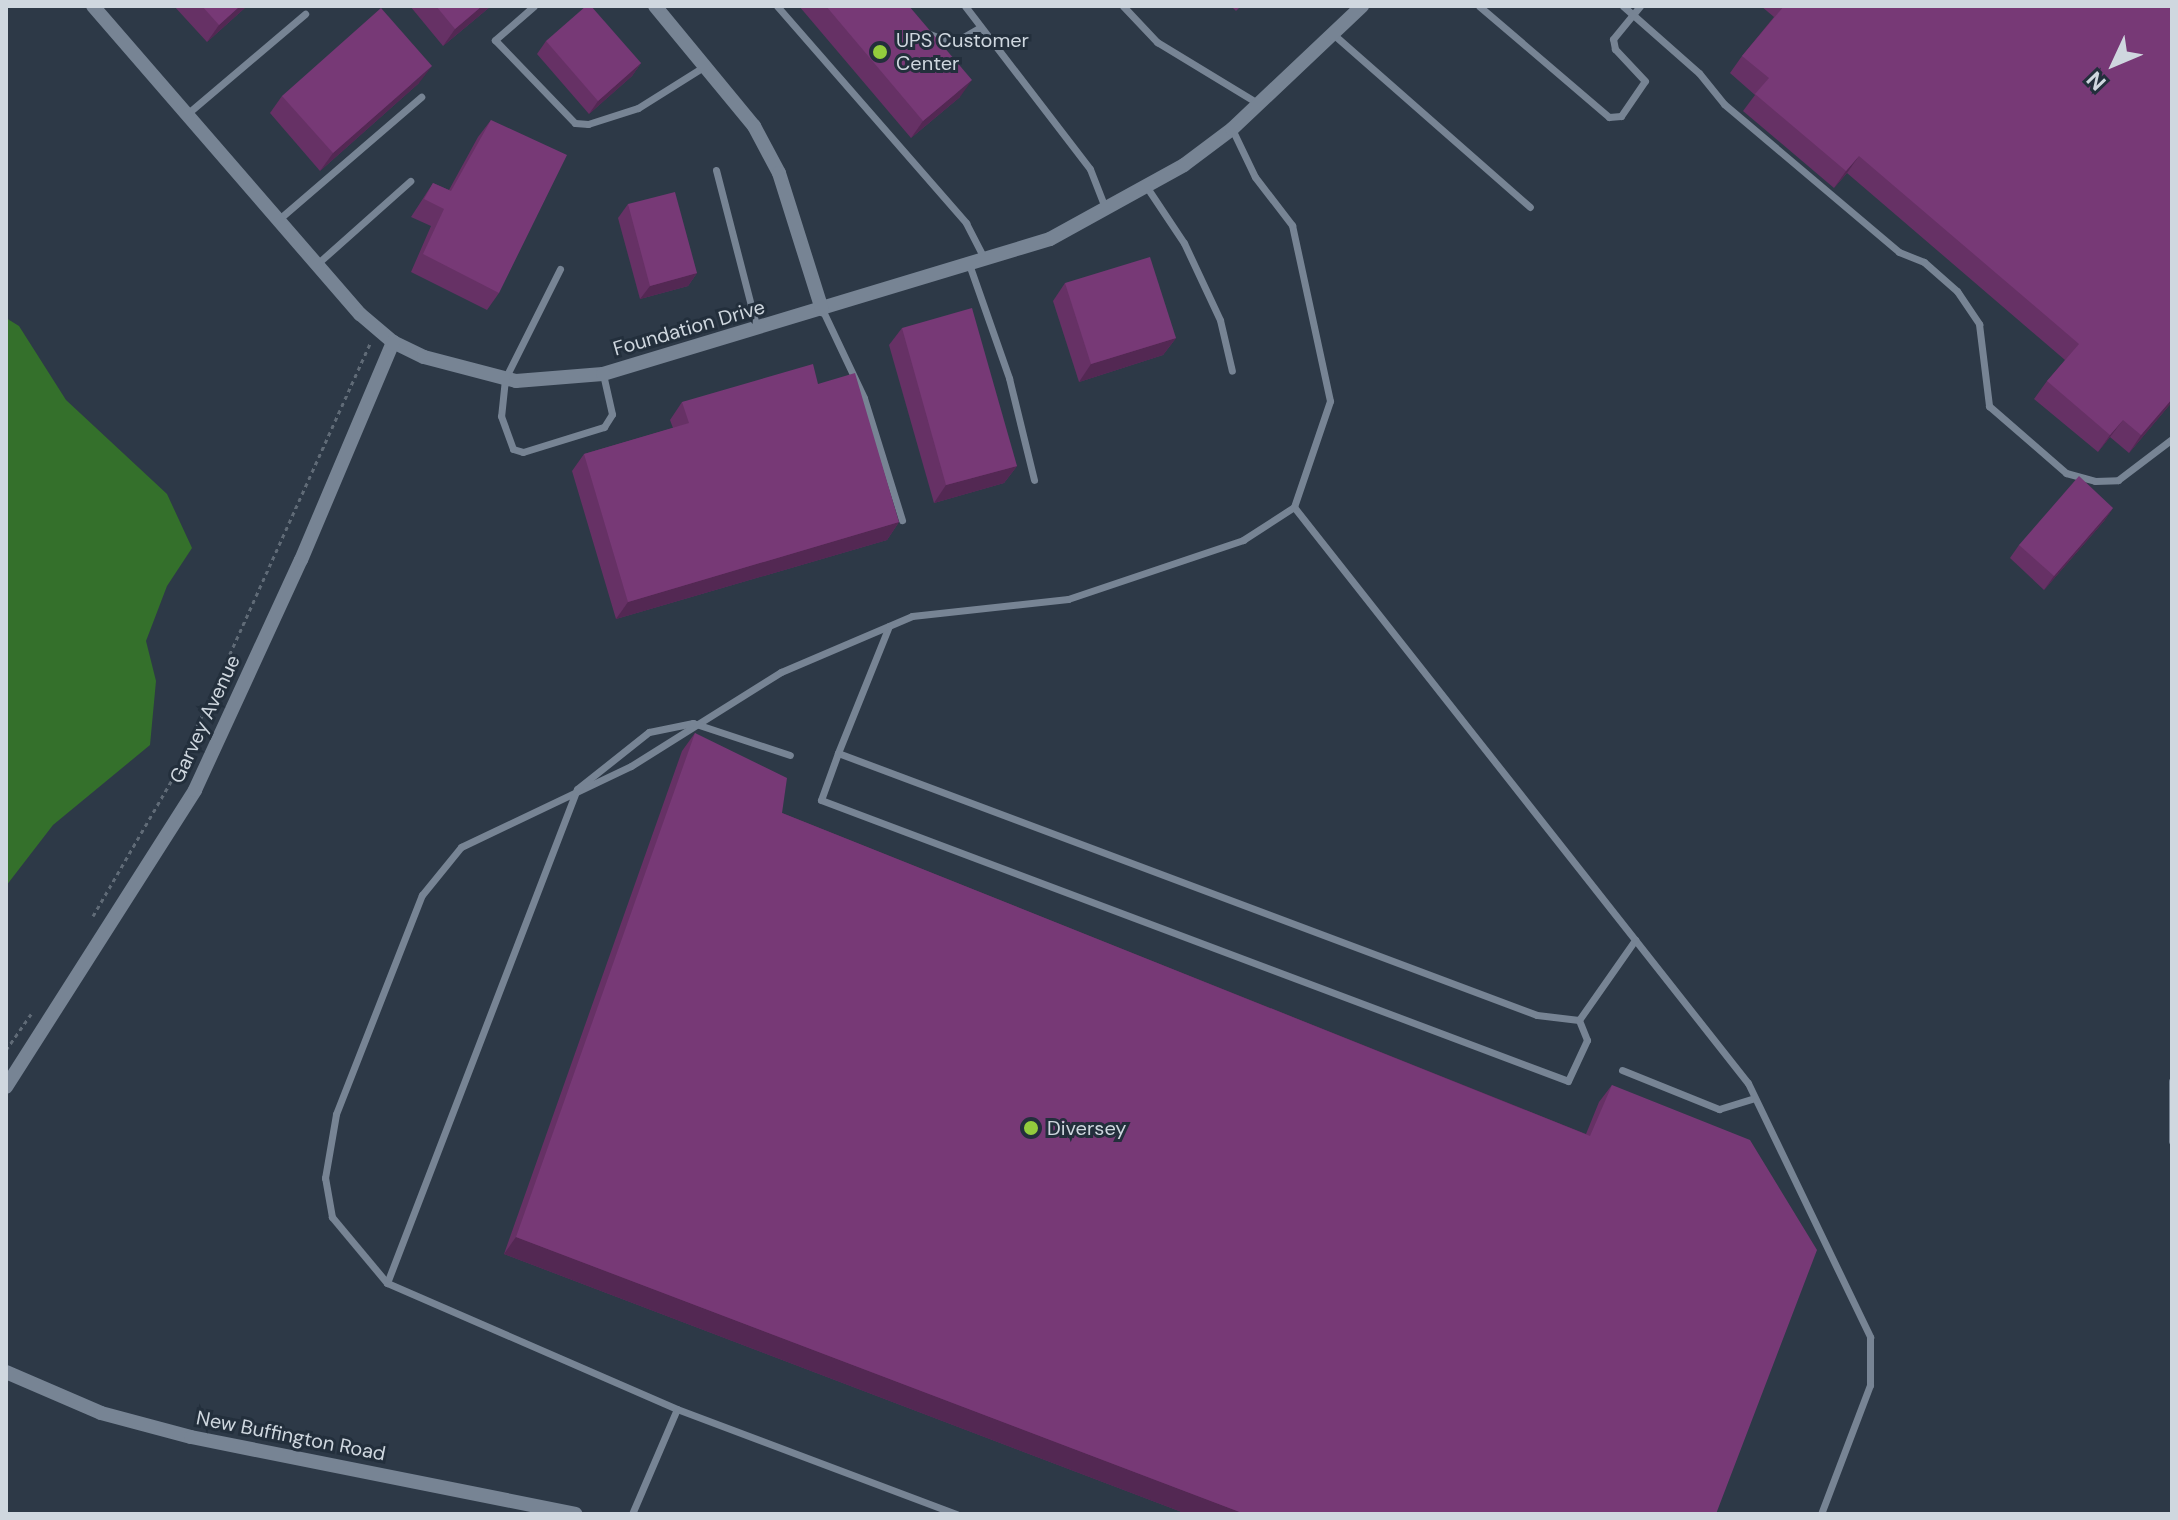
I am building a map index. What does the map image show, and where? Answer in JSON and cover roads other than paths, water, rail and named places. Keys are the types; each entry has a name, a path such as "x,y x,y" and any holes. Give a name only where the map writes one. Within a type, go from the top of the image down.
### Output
{"street":[{"path":"655,6 754,126 779,173 822,309"},
{"name":"Foundation Drive","path":"98,8 278,220 393,342 467,372 505,379 570,380 603,374 986,262 1106,212 1148,189 1232,129 1362,6"},
{"name":"Garvey Avenue","path":"6,1087 195,790 301,560 393,342"},
{"name":"New Buffington Road","path":"6,1372 101,1413 191,1437 575,1514"}],"lane":[{"path":"534,6 495,40 575,123 588,124 638,108 705,66"},
{"path":"777,6 966,223 986,262"},
{"path":"965,6 1090,169 1106,212"},
{"path":"1123,6 1157,42 1259,104"},
{"path":"1479,6 1609,117 1621,116 1645,81 1615,49 1613,39 1640,6"},
{"path":"1623,6 1699,73 1724,104 1899,252 1924,262 1957,291 1979,324 1989,406 2066,473 2095,481 2118,480 2172,439"},
{"path":"187,114 305,14"},
{"path":"920,31 953,43 979,28"},
{"path":"1333,34 1530,207"},
{"path":"278,220 421,97"},
{"path":"957,1514 677,1409 387,1283 332,1217 325,1178 336,1114 422,895 461,847 577,789 631,766 693,723 781,672 912,616 1068,599 1243,540 1294,507 1330,401 1292,225 1255,177 1232,129"},
{"path":"716,170 757,329"},
{"path":"317,264 410,181"},
{"path":"1148,189 1184,243 1220,320 1232,371"},
{"path":"970,267 1009,378 1034,480"},
{"path":"560,269 505,379 501,416 506,437 513,449 523,452 604,427 612,414 603,374"},
{"path":"822,309 864,398 902,520"},
{"path":"1294,507 1635,940 1754,1098 1870,1337 1870,1385 1821,1514"},
{"path":"889,626 821,800 1568,1081 1587,1040 1579,1020"},
{"path":"387,1283 577,789 649,732 693,723 790,755"},
{"path":"838,753 1537,1015 1579,1020"},
{"path":"1579,1020 1635,940"},
{"path":"1622,1070 1719,1109 1754,1098"},
{"path":"2172,1081 2172,1141"},
{"path":"632,1514 677,1409"}],"place":[{"name":"UPS Customer Center","path":"880,52"},
{"name":"Diversey","path":"1031,1128"}]}
